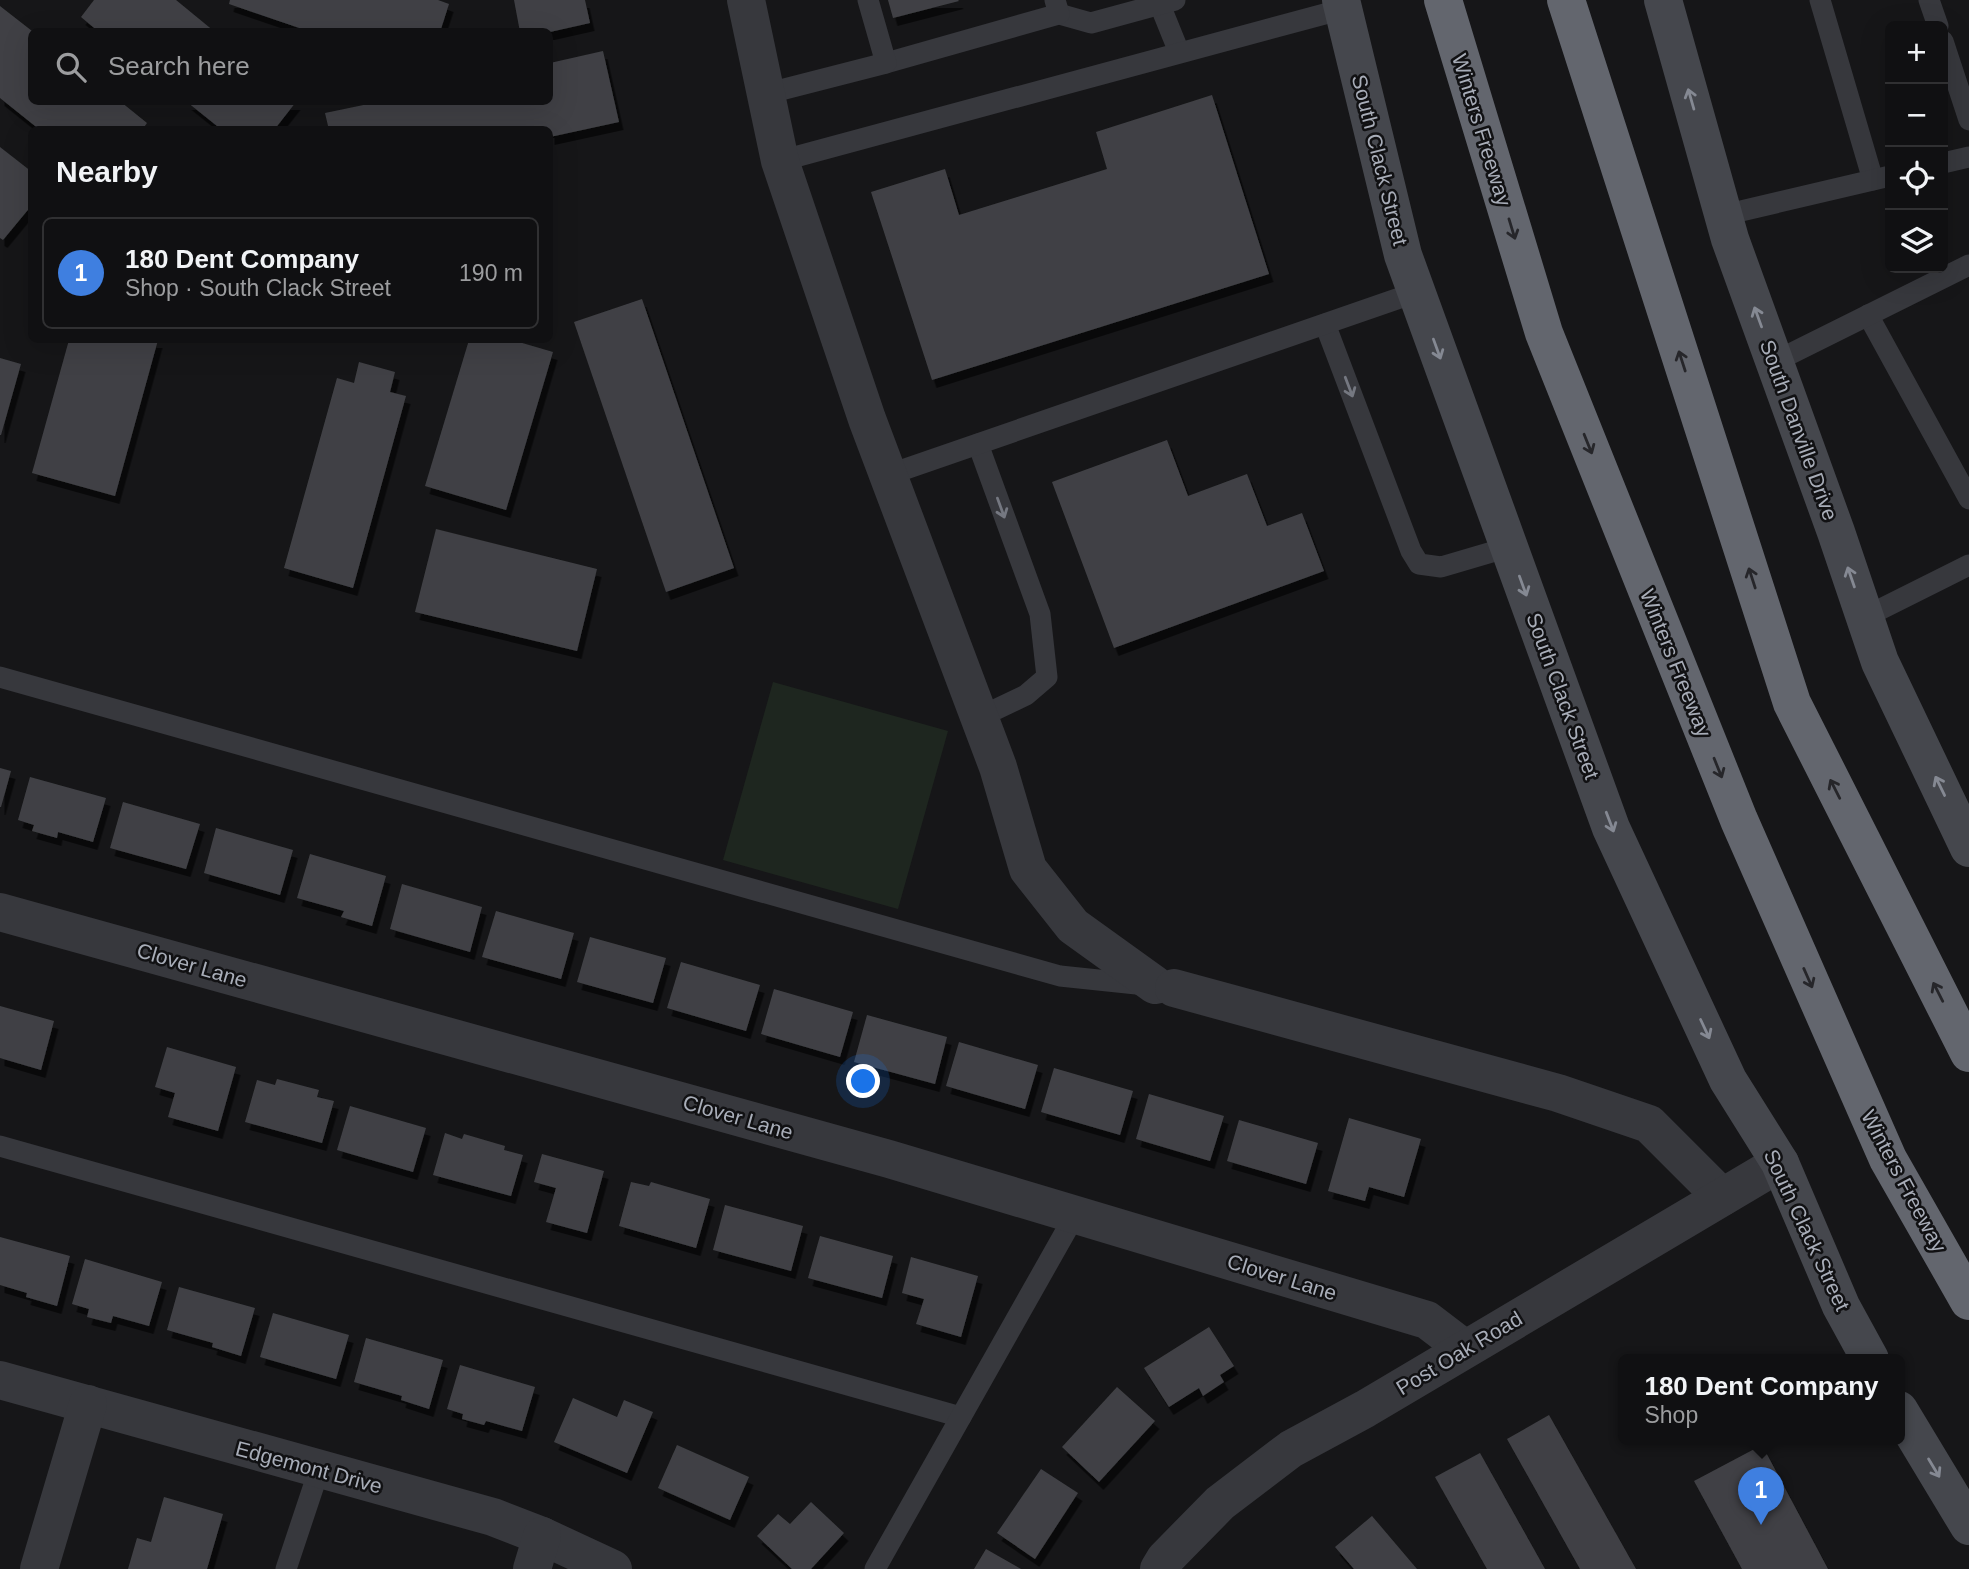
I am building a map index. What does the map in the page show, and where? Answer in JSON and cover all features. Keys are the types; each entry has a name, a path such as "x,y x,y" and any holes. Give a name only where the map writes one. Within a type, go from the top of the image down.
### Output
{"highway":[{"name":"Winters Freeway","path":"1443,0 1544,333 1739,820 1888,1159 1969,1301"},
{"path":"1566,0 1792,703 1969,1053"}],"main road":[{"name":"South Danville Drive","path":"1663,0 1724,215 1880,662 1969,848"},
{"name":"South Clack Street","path":"1342,4 1403,255 1611,828 1728,1080 1780,1163 1841,1306 1867,1354"},
{"path":"1905,1420 1969,1526"}],"street":[{"path":"746,0 780,161 862,406 998,767 1028,869 1073,926 1165,986 1558,1093 1648,1124 1721,1197"},
{"name":"Clover Lane","path":"0,912 889,1159 1426,1320 1465,1349"},
{"name":"Post Oak Road","path":"1159,1569 1164,1559 1220,1503 1292,1449 1780,1163"},
{"name":"Edgemont Drive","path":"0,1380 494,1517 537,1553 613,1569"},
{"path":"39,1569 88,1405"}],"lane":[{"path":"868,0 886,63"},
{"path":"1724,215 1882,178 1821,0"},
{"path":"1929,0 1936,21"},
{"path":"765,94 886,63 1057,7 1091,23 1167,3 1179,52"},
{"path":"780,161 1179,52 1342,4"},
{"path":"1948,56 1969,120"},
{"path":"1948,162 1969,157"},
{"path":"1774,362 1968,268"},
{"path":"888,475 1416,292"},
{"path":"1868,316 1969,499"},
{"path":"1325,324 1411,551 1419,564 1441,567 1509,547"},
{"path":"978,444 1040,614 1047,677 1026,695 980,717"},
{"path":"1865,617 1969,565"},
{"path":"0,677 1060,976 1165,986"},
{"path":"0,1146 961,1417"},
{"path":"875,1569 1075,1215"},
{"path":"286,1569 320,1470"}],"shaded area":[{"path":"773,682 948,731 898,909 723,860"}],"building":[{"path":"94,0 176,0 210,28 94,28 81,17"},
{"path":"230,0 438,0 449,4 441,28 299,28 229,4"},
{"path":"514,0 585,0 590,23 553,31 553,28 519,28"},
{"path":"888,0 958,0 959,1 893,18"},
{"path":"0,6 28,28 28,105 125,105 147,123 145,126 35,126 0,98"},
{"path":"603,51 619,122 553,136 553,126 328,126 325,113 364,105 553,105 553,62"},
{"path":"1212,95 1269,274 932,380 871,192 945,169 959,215 1107,169 1096,132"},
{"path":"191,105 294,105 277,126 217,126"},
{"path":"0,147 28,169 28,210 3,240 0,238"},
{"path":"642,299 734,568 666,592 574,322"},
{"path":"68,343 157,343 115,496 32,473"},
{"path":"468,343 522,343 553,352 506,510 425,486"},
{"path":"0,358 21,364 1,435 0,435"},
{"path":"359,362 395,372 390,392 406,396 353,588 284,568 337,378 354,383"},
{"path":"1167,440 1188,496 1247,474 1267,526 1302,513 1324,571 1114,648 1052,482"},
{"path":"436,529 597,569 577,651 415,612"},
{"path":"0,768 11,771 1,807 0,807"},
{"path":"30,777 106,798 93,842 58,832 57,838 32,831 34,825 18,820"},
{"path":"123,802 200,824 186,869 110,848"},
{"path":"216,828 293,850 280,895 204,873"},
{"path":"310,854 386,876 372,926 341,917 344,911 297,898"},
{"path":"402,884 482,907 470,952 390,929"},
{"path":"496,911 574,933 561,979 482,957"},
{"path":"590,937 666,958 653,1003 577,982"},
{"path":"681,962 760,985 746,1031 667,1008"},
{"path":"774,989 853,1012 840,1057 761,1034"},
{"path":"0,1006 54,1021 41,1070 0,1058"},
{"path":"867,1015 947,1037 935,1084 854,1062"},
{"path":"959,1042 1038,1065 1025,1109 946,1086"},
{"path":"167,1047 236,1067 218,1131 168,1117 175,1093 155,1087"},
{"path":"1054,1068 1133,1091 1120,1135 1041,1112"},
{"path":"277,1079 319,1090 317,1097 334,1101 322,1143 245,1122 257,1080 275,1085"},
{"path":"1149,1094 1224,1116 1210,1161 1136,1139"},
{"path":"350,1106 426,1128 413,1172 337,1150"},
{"path":"1349,1118 1421,1139 1404,1197 1369,1187 1365,1201 1328,1191"},
{"path":"1239,1120 1318,1143 1306,1184 1227,1161"},
{"path":"445,1133 462,1139 464,1134 505,1146 504,1150 523,1155 511,1196 433,1175"},
{"path":"542,1154 604,1171 587,1233 546,1222 556,1188 534,1182"},
{"path":"631,1182 649,1186 651,1182 710,1199 696,1248 619,1226"},
{"path":"725,1205 803,1226 791,1271 713,1250"},
{"path":"820,1236 893,1256 882,1298 808,1278"},
{"path":"0,1237 70,1256 57,1306 26,1297 27,1293 0,1285"},
{"path":"911,1257 978,1276 961,1337 916,1324 924,1299 902,1293"},
{"path":"85,1259 162,1282 149,1326 113,1316 111,1323 87,1317 89,1309 72,1304"},
{"path":"179,1287 255,1308 241,1356 212,1347 213,1343 167,1330"},
{"path":"273,1313 349,1335 336,1379 260,1357"},
{"path":"1209,1327 1234,1366 1220,1375 1224,1382 1203,1396 1199,1388 1169,1407 1144,1368"},
{"path":"366,1338 443,1360 429,1409 401,1400 402,1396 354,1382"},
{"path":"460,1365 535,1387 522,1431 486,1421 484,1425 462,1419 463,1414 447,1409"},
{"path":"1117,1387 1155,1421 1099,1482 1062,1447"},
{"path":"573,1398 617,1417 624,1400 653,1412 627,1473 554,1442"},
{"path":"1549,1415 1636,1569 1580,1569 1507,1439"},
{"path":"677,1445 749,1477 730,1520 658,1488"},
{"path":"1762,1445 1828,1569 1742,1569 1694,1481"},
{"path":"1480,1453 1545,1569 1487,1569 1435,1477"},
{"path":"1041,1469 1078,1493 1035,1559 997,1533"},
{"path":"164,1497 223,1514 207,1569 128,1569 137,1538 151,1542"},
{"path":"811,1502 844,1533 811,1569 792,1569 757,1536 778,1514 790,1524"},
{"path":"1372,1516 1417,1569 1354,1569 1335,1547"},
{"path":"986,1549 1021,1569 974,1569"}],"place":[{"name":"180 Dent Company","path":"1761,1525"}]}
